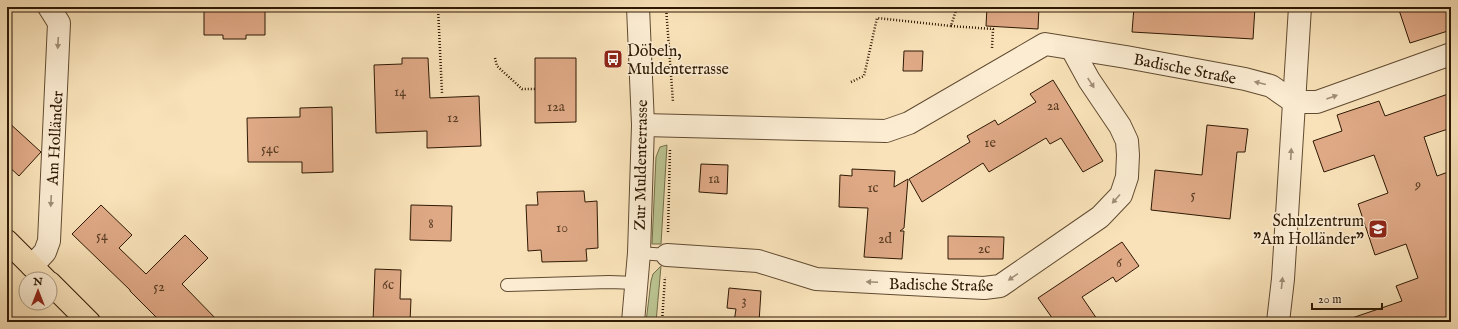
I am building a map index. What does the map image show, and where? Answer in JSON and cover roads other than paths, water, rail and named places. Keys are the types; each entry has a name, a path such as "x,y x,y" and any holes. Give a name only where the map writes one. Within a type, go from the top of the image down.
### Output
{"main road":[{"path":"7,241 38,271"},
{"path":"58,292 89,322"}],"street":[{"name":"Am Holländer","path":"39,271 49,241 59,23 49,7"},
{"name":"Zur Muldenterrasse","path":"633,322 639,253 643,125 638,7"},
{"path":"1278,322 1283,279 1300,7"},
{"name":"Badische Straße","path":"643,125 886,131 909,123 1045,44 1126,57 1271,86 1294,102"},
{"name":"Badische Straße","path":"667,255 758,261 816,279 984,288 1000,286 1100,217 1121,195 1127,177 1127,141 1120,126 1089,80 1072,49"},
{"path":"1294,102 1317,102 1451,54"}],"lane":[{"path":"639,253 667,255"},
{"path":"507,285 609,282 637,283"}],"place":[{"name":"Döbeln, Muldenterrasse","path":"613,59"},
{"name":"Schulzentrum \"Am Holländer\"","path":"1378,229"}]}
